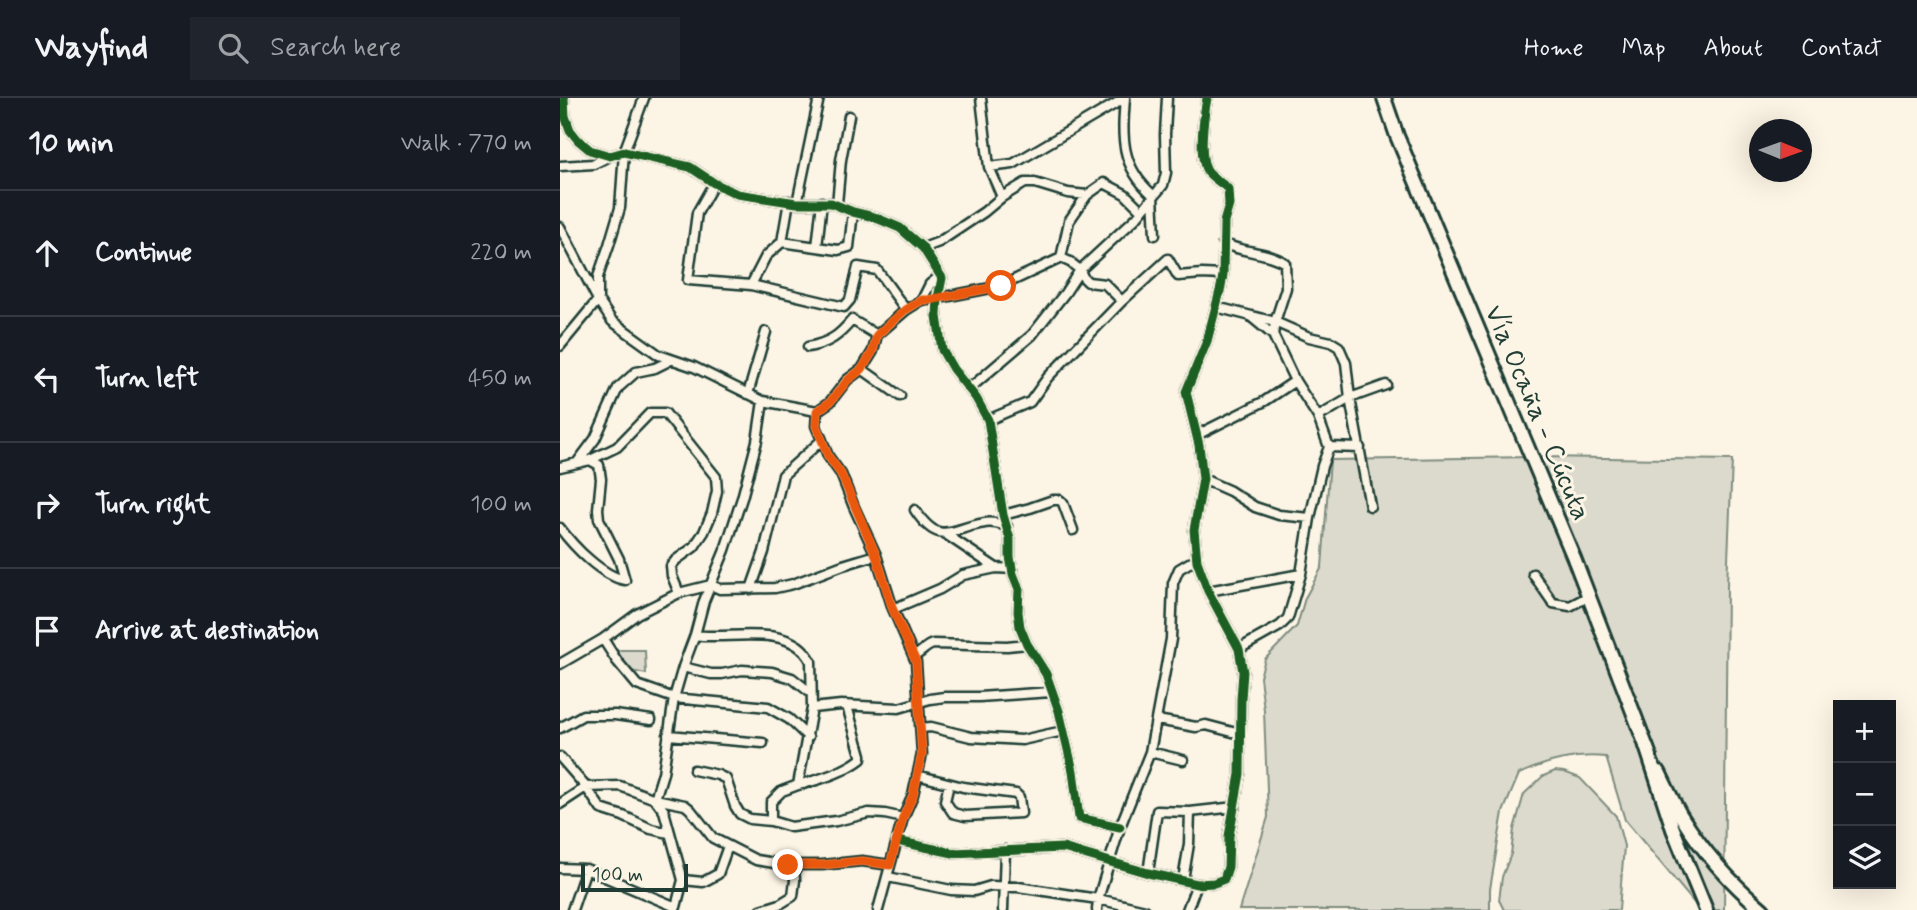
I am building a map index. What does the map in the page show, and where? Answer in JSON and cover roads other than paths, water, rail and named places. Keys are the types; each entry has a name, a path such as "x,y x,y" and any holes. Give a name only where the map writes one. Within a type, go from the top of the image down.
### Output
{"main road":[{"name":"Vía Ocaña - Cúcuta","path":"1384,98 1408,162 1589,596 1646,747"},
{"path":"1646,747 1673,830 1706,910"},
{"path":"1646,747 1681,816 1708,855 1730,881 1763,910"}],"street":[{"path":"564,98 565,116 570,130 590,150 610,156"},
{"path":"560,346 598,300 597,277 620,208 624,152 644,98"},
{"path":"751,285 766,256 782,242 819,98"},
{"path":"981,98 989,167 1002,197"},
{"path":"989,167 1013,164 1125,98"},
{"path":"1125,98 1123,144 1135,173 1153,195 1155,236"},
{"path":"969,389 1032,335 1080,270 1136,218 1163,185 1166,173 1167,98"},
{"path":"897,841 953,853 1063,848 1109,863 1197,884 1214,883 1224,879 1228,867 1229,836 1240,774 1243,672 1239,649 1208,591 1197,561 1194,530 1203,480 1197,435 1186,392 1207,341 1216,307 1223,275 1224,222 1229,205 1228,189 1209,173 1204,164 1207,98"},
{"path":"837,204 849,116"},
{"path":"560,166 594,164 624,152 690,167 713,183 737,194 793,202 837,204 900,228 923,248 942,278 937,316 942,350 988,420 1003,515 1019,589 1020,627 1046,674 1059,711 1073,771 1079,818 1120,827"},
{"path":"713,183 697,213 688,280 751,285 844,307 852,320 877,335"},
{"path":"923,248 939,242 1025,183 1087,195"},
{"path":"1061,258 1069,221 1087,195 1104,183 1125,194 1141,210"},
{"path":"817,247 822,202"},
{"path":"782,242 838,250 849,247 853,212"},
{"path":"560,228 612,321 659,355 694,368 763,401 817,411 830,402 848,380 862,369 873,351 877,335 905,310 922,300 1001,286 1061,258 1080,270 1088,282 1105,284 1122,301"},
{"path":"1223,243 1278,258 1285,263 1286,288 1273,335"},
{"path":"988,420 1030,402 1048,377 1122,301 1168,259 1178,276 1223,275"},
{"path":"844,307 850,300 858,267 877,270 905,310"},
{"path":"922,300 930,284 942,278"},
{"path":"1216,307 1275,322 1339,347 1346,363 1370,506"},
{"path":"1239,649 1280,626 1288,618 1301,574 1310,518 1329,447 1318,417 1295,381 1273,335 1250,316"},
{"path":"808,347 819,345 840,334 852,320"},
{"path":"748,394 766,332"},
{"path":"576,463 595,439 618,388 636,372 655,368 671,360"},
{"path":"862,369 900,396"},
{"path":"1197,435 1265,401 1295,381"},
{"path":"1318,417 1350,398 1385,385"},
{"path":"655,799 663,773 674,698 704,601 725,551 742,498 757,442 763,401"},
{"path":"817,411 816,426 828,456 841,474 876,555 893,610 916,662 922,754 913,795 903,818 890,865 881,909"},
{"path":"560,467 590,460 617,447 650,413 665,413 716,477 717,491 704,532 694,547 671,566 679,593"},
{"path":"751,589 764,552 783,475 822,440"},
{"path":"1329,447 1360,447"},
{"path":"560,528 598,567 617,579 625,580 619,559 599,520 599,465 590,460"},
{"path":"1203,480 1230,491 1255,507 1279,515 1310,518"},
{"path":"1003,515 1060,500 1073,530"},
{"path":"915,510 928,527 944,533 996,568"},
{"path":"944,533 988,522 1007,526"},
{"path":"560,664 603,639 637,614 679,593 711,585 720,589 775,588 876,555"},
{"path":"1097,910 1120,827 1150,752 1171,639 1173,583 1179,569 1197,561"},
{"path":"893,610 940,589 963,575 996,568 1013,569"},
{"path":"1208,591 1301,574"},
{"path":"1533,574 1553,603 1570,606 1589,596"},
{"path":"695,635 708,638 743,634 768,636 788,641 807,654 811,661 812,708 799,785"},
{"path":"603,639 637,685 674,698 768,707 789,719 808,737"},
{"path":"914,656 933,644 1007,646 1027,643"},
{"path":"683,667 711,674 742,670 792,677 811,693"},
{"path":"812,708 899,708 946,697 1051,692"},
{"path":"771,821 771,802 782,792 861,760 862,755 847,706"},
{"path":"560,728 583,715 615,715 651,720"},
{"path":"1157,720 1196,727 1206,725 1240,734"},
{"path":"921,729 931,727 971,737 1021,740 1063,731"},
{"path":"668,735 763,743"},
{"path":"1150,752 1183,760"},
{"path":"560,757 586,787 601,810 623,816 651,830 669,833"},
{"path":"694,770 726,779 735,806 740,814 750,819 791,827 817,825 869,813 903,818"},
{"path":"917,775 949,784 1016,794 1019,797 1021,813 965,816 953,813 945,801 949,784"},
{"path":"560,804 586,787 620,786 655,799 685,805 713,838 756,860 794,865 862,861 890,865"},
{"path":"560,868 586,869 676,907 683,880 664,811 655,799"},
{"path":"1148,873 1157,811 1190,812 1235,807"},
{"path":"1183,880 1189,844 1190,812"},
{"path":"683,880 703,882 718,874 728,846"},
{"path":"1003,910 1005,850"},
{"path":"761,910 780,904 793,896 794,865"},
{"path":"572,910 586,869"},
{"path":"888,877 951,890 974,891 1003,886 1098,899 1145,910"},
{"path":"1187,910 1197,884"}]}
